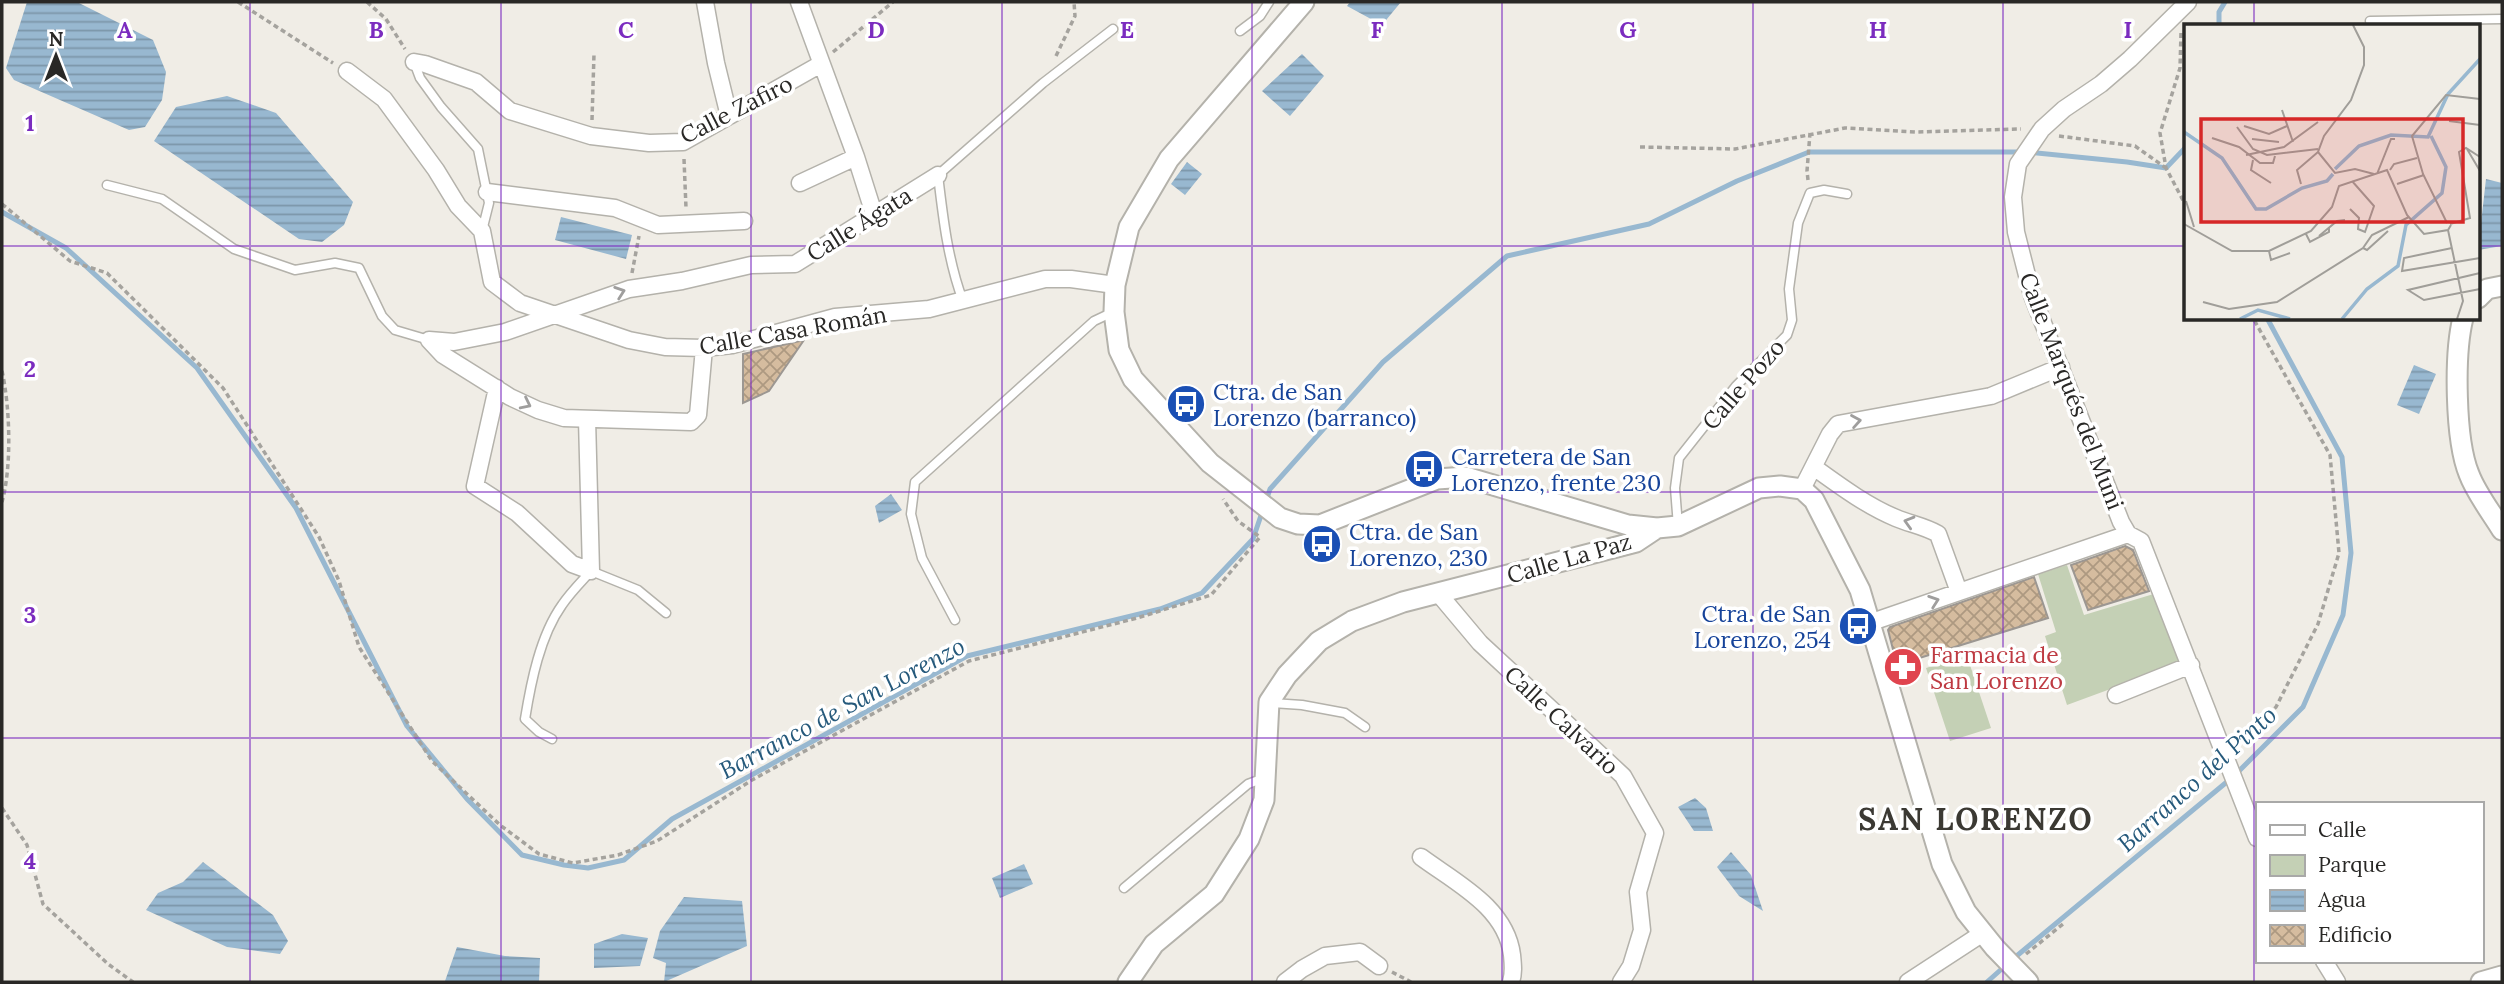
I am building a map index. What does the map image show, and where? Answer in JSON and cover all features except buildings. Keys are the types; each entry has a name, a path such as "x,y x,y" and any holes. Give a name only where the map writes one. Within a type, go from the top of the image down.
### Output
{"street":[{"path":"705,2 729,116"},
{"path":"799,2 874,214"},
{"path":"1304,2 1169,159 1129,227 1115,285 1114,312 1119,350 1133,379 1210,463 1280,518 1298,524 1320,525 1437,479 1466,477 1628,525 1657,528 1678,526 1759,488 1780,486 1802,489 1814,500 1860,590 1942,864 1966,912 2028,982"},
{"path":"2042,129 2064,109 2101,84 2184,6"},
{"name":"Calle Zafiro","path":"414,62 476,82 510,111 592,136 649,143 683,142 821,64"},
{"path":"347,71 384,99 429,160 458,206 482,231"},
{"name":"Calle Marqués del Muni","path":"2042,129 2018,164 2013,197 2016,232 2032,295 2121,522 2128,534 2141,541 2256,835"},
{"path":"800,183 856,157"},
{"name":"Calle Ágata","path":"556,316 629,289 682,281 751,265 795,264 938,175"},
{"path":"487,192 615,208 658,225 744,221"},
{"name":"Calle Casa Román","path":"482,231 492,282 520,303 629,340 665,347 704,348 732,345 835,317 929,309 1045,279 1071,279 1115,285"},
{"path":"2480,296 2487,289 2502,286"},
{"path":"429,340 454,342 505,332 556,316"},
{"path":"2463,320 2458,340 2459,436 2469,474 2502,530"},
{"path":"429,340 443,355 538,410 564,418 587,419 691,422 698,415 704,348"},
{"path":"1802,489 1830,434 1838,424 1990,397 2061,367"},
{"path":"497,388 475,486 517,513 572,564 591,571 587,419"},
{"path":"1815,468 1845,490 1896,519 1938,534 1959,592"},
{"name":"Calle La Paz","path":"1269,702 1287,675 1319,642 1352,621 1403,602 1636,542 1657,528"},
{"path":"1869,623 2128,534"},
{"name":"Calle Calvario","path":"1438,593 1480,643 1623,776 1655,833 1638,892 1642,930 1632,966 1621,982"},
{"path":"2116,695 2191,665"},
{"path":"1128,982 1154,944 1214,894 1249,839 1264,800 1269,702"},
{"path":"1421,857 1478,899 1500,920 1510,945 1514,973 1511,982"},
{"path":"1908,982 1983,933"},
{"path":"1285,982 1301,969 1325,956 1360,953 1379,966"},
{"path":"2325,963 2337,982"},
{"path":"2481,982 2502,976"}],"lane":[{"path":"1240,31 1260,16 1269,2"},
{"path":"2370,21 2502,19"},
{"name":"Calle Ágata","path":"938,175 1044,83 1113,29"},
{"path":"414,62 421,78 441,107 478,149 489,203 482,231"},
{"path":"938,175 942,214 955,281 963,301"},
{"path":"107,185 162,199 234,249 295,270 335,263 359,268 383,316 395,330 429,340"},
{"path":"1810,193 1824,190 1847,194"},
{"name":"Calle Pozo","path":"1678,526 1675,488 1679,458 1736,386 1787,335 1792,320 1789,289 1798,223 1810,193"},
{"path":"955,620 922,558 911,514 915,482 1094,321 1114,312"},
{"path":"552,739 539,732 525,719 529,696 540,651 561,606 591,571 638,590 666,613"},
{"path":"1269,702 1345,713 1365,727"},
{"path":"1124,888 1248,783 1265,778"}],"path":[{"path":"238,2 347,71"},
{"path":"367,2 386,19 414,62"},
{"path":"821,64 894,2"},
{"path":"1044,83 1075,16 1074,2"},
{"path":"2184,6 2180,68 2160,133 2166,168 2184,202"},
{"path":"592,136 594,54"},
{"path":"1640,148 1735,149 1844,128 1915,131 2042,129 2062,137 2135,146 2166,168"},
{"path":"1810,133 1807,171 1810,193"},
{"path":"683,142 687,224"},
{"path":"2,204 70,261 107,273 223,388 319,537 340,581 359,647 432,761 500,825 539,854 573,863 618,855 657,841 751,780 969,661 1137,618 1211,595 1260,537"},
{"path":"629,289 642,219"},
{"path":"2226,755 2276,707 2318,624 2339,553 2330,455 2254,320"},
{"path":"2,370 8,401 6,488 2,502"},
{"path":"2,808 27,845 43,904 108,964 133,982"}],"green space":[{"path":"2067,565 2084,615 2157,593 2181,663 2067,705 2045,636 2056,632 2038,574"},
{"path":"1967,656 1991,728 1950,741 1926,668"}],"water":[{"path":"27,2 77,2 153,40 166,72 162,100 145,127 129,130 14,80 6,68"},
{"path":"1350,2 1401,2 1382,25 1347,6"},
{"path":"1302,54 1324,76 1290,116 1262,91"},
{"path":"227,96 276,113 353,202 344,225 322,242 299,239 154,141 176,107"},
{"path":"1187,162 1202,174 1185,195 1171,184"},
{"path":"2486,179 2502,183 2502,246 2480,250"},
{"path":"561,217 632,235 626,259 555,240"},
{"path":"2414,365 2436,374 2419,414 2397,405"},
{"path":"891,494 902,510 879,523 875,506"},
{"path":"1695,798 1706,808 1713,831 1694,831 1678,807"},
{"path":"1731,852 1751,875 1763,911 1739,896 1717,867"},
{"path":"203,862 273,915 288,941 280,954 227,947 146,910 158,893 183,882"},
{"path":"1024,864 1033,884 1000,898 992,878"},
{"path":"684,897 742,901 747,946 664,982 666,963 653,958 660,931"},
{"path":"622,934 648,938 640,966 594,968 594,944"},
{"path":"457,947 505,956 540,958 539,982 447,982 445,981"}],"waterway":[{"name":"Barranco de San Lorenzo","path":"2219,24 2219,12 2225,2"},
{"name":"Barranco de San Lorenzo","path":"2,212 66,248 197,368 296,508 407,726 467,799 522,855 588,868 624,860 672,819 967,656 1160,609 1202,593 1253,539 1270,489 1383,362 1507,256 1649,224 1737,181 1809,152 2026,152 2166,168 2184,149"},
{"name":"Barranco del Pinto","path":"2013,959 2234,776 2303,707 2343,615 2351,553 2342,457 2268,320"},
{"name":"Barranco del Pinto","path":"1987,982 2005,966"}],"place":[{"name":"Ctra. de San Lorenzo (barranco)","path":"1186,404"},
{"name":"Carretera de San Lorenzo, frente 230","path":"1424,469"},
{"name":"Ctra. de San Lorenzo, 230","path":"1322,544"},
{"name":"Ctra. de San Lorenzo, 254","path":"1858,626"},
{"name":"Farmacia de San Lorenzo","path":"1903,667"}],"district":[{"name":"SAN LORENZO","path":"1976,819"}]}
